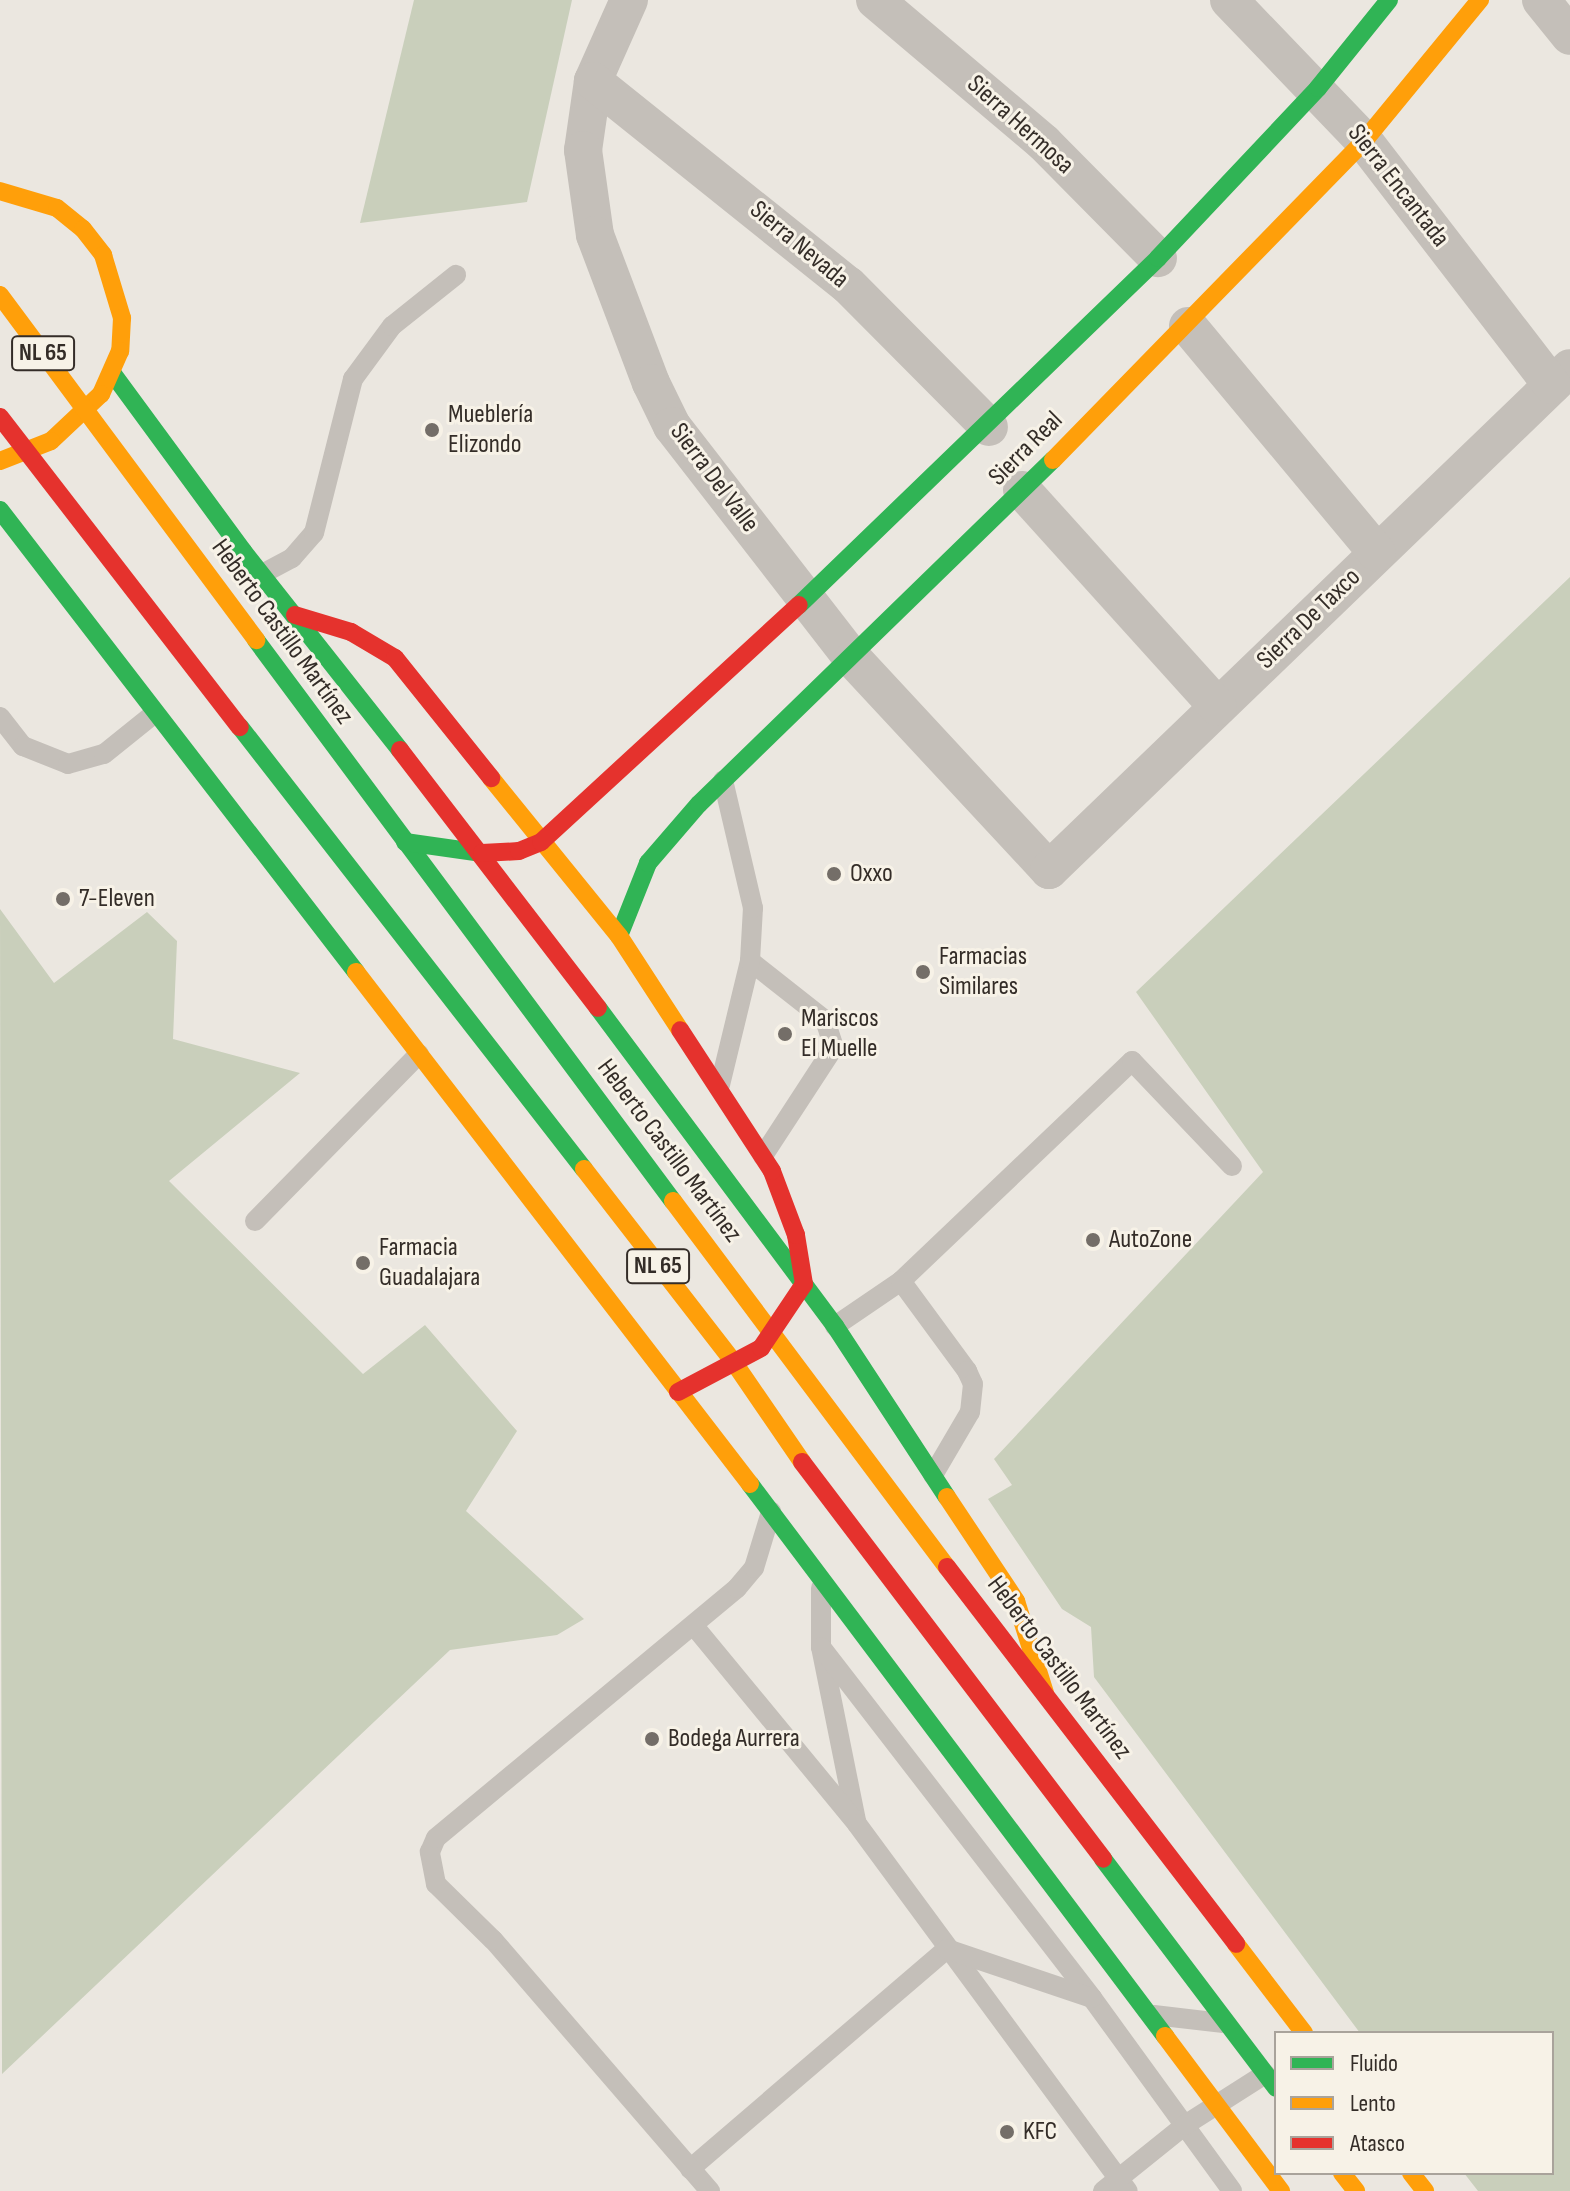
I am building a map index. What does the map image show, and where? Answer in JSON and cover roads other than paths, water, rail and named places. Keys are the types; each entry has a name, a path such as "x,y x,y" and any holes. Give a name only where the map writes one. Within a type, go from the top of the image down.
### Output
{"street":[{"name":"Sierra Del Valle","path":"629,0 593,81 583,150 595,235 624,321 672,426 853,659 1049,870"},
{"name":"Sierra Hermosa","path":"875,0 1044,143 1158,258"},
{"name":"Sierra Encantada","path":"1229,0 1318,88 1561,376"},
{"name":"Sierra Real","path":"541,842 989,427 1158,258 1318,88 1389,0"},
{"name":"Sierra Real","path":"619,936 648,863 723,780 853,659 1188,326 1364,141 1480,0"},
{"path":"1541,0 1570,36"},
{"name":"Sierra Nevada","path":"593,81 848,285 989,427"},
{"path":"0,176 26,195 57,208 83,229 103,255 117,286 122,318 113,374 86,411 27,454 0,461"},
{"path":"0,191 26,195"},
{"name":"Heberto Castillo Martínez","path":"0,295 773,1332 842,1429 1302,2031"},
{"path":"1188,326 1377,553"},
{"path":"113,374 262,574 482,853 835,1326 1016,1601 1045,1693"},
{"name":"Sierra De Taxco","path":"1049,870 1561,376"},
{"name":"NL 65","path":"0,417 735,1364 796,1466 1270,2081"},
{"path":"1022,490 1218,707"},
{"path":"0,510 678,1392 775,1505 821,1579 1151,2014 1281,2191"},
{"path":"295,615 351,632 395,658 619,936 763,1156 796,1235 804,1284 761,1348 678,1392"},
{"path":"405,842 482,853 519,851 541,842"},
{"path":"796,1466 820,1441 842,1429 891,1412"},
{"path":"1344,2175 1356,2191"},
{"path":"1413,2175 1425,2191"}],"lane":[{"path":"262,574 292,558 314,533 353,379 392,326 456,275"},
{"path":"0,557 23,541"},
{"path":"0,717 23,746 68,764 104,754 155,713"},
{"path":"719,1088 750,961 753,908 723,780"},
{"path":"750,961 825,1020 834,1047 763,1156"},
{"path":"255,1221 419,1054"},
{"path":"835,1326 901,1281 1132,1061 1232,1166"},
{"path":"901,1281 973,1384 970,1412 933,1475"},
{"path":"710,2191 493,1940 436,1884 429,1867 436,1838 694,1626 754,1568 775,1505"},
{"path":"821,1579 821,1647 857,1824"},
{"path":"694,1626 857,1824 1117,2186 1185,2125 1217,2103 1270,2081"},
{"path":"821,1647 1092,1998 1232,2191"},
{"path":"947,1949 1092,1998 1151,2014 1227,2024"},
{"path":"690,2169 947,1949"}],"place":[{"name":"Mueblería Elizondo","path":"432,430"},
{"name":"Oxxo","path":"834,874"},
{"name":"7-Eleven","path":"63,899"},
{"name":"Farmacias Similares","path":"923,972"},
{"name":"Mariscos El Muelle","path":"785,1034"},
{"name":"AutoZone","path":"1093,1240"},
{"name":"Farmacia Guadalajara","path":"363,1263"},
{"name":"Bodega Aurrera","path":"652,1739"},
{"name":"KFC","path":"1007,2132"}]}
